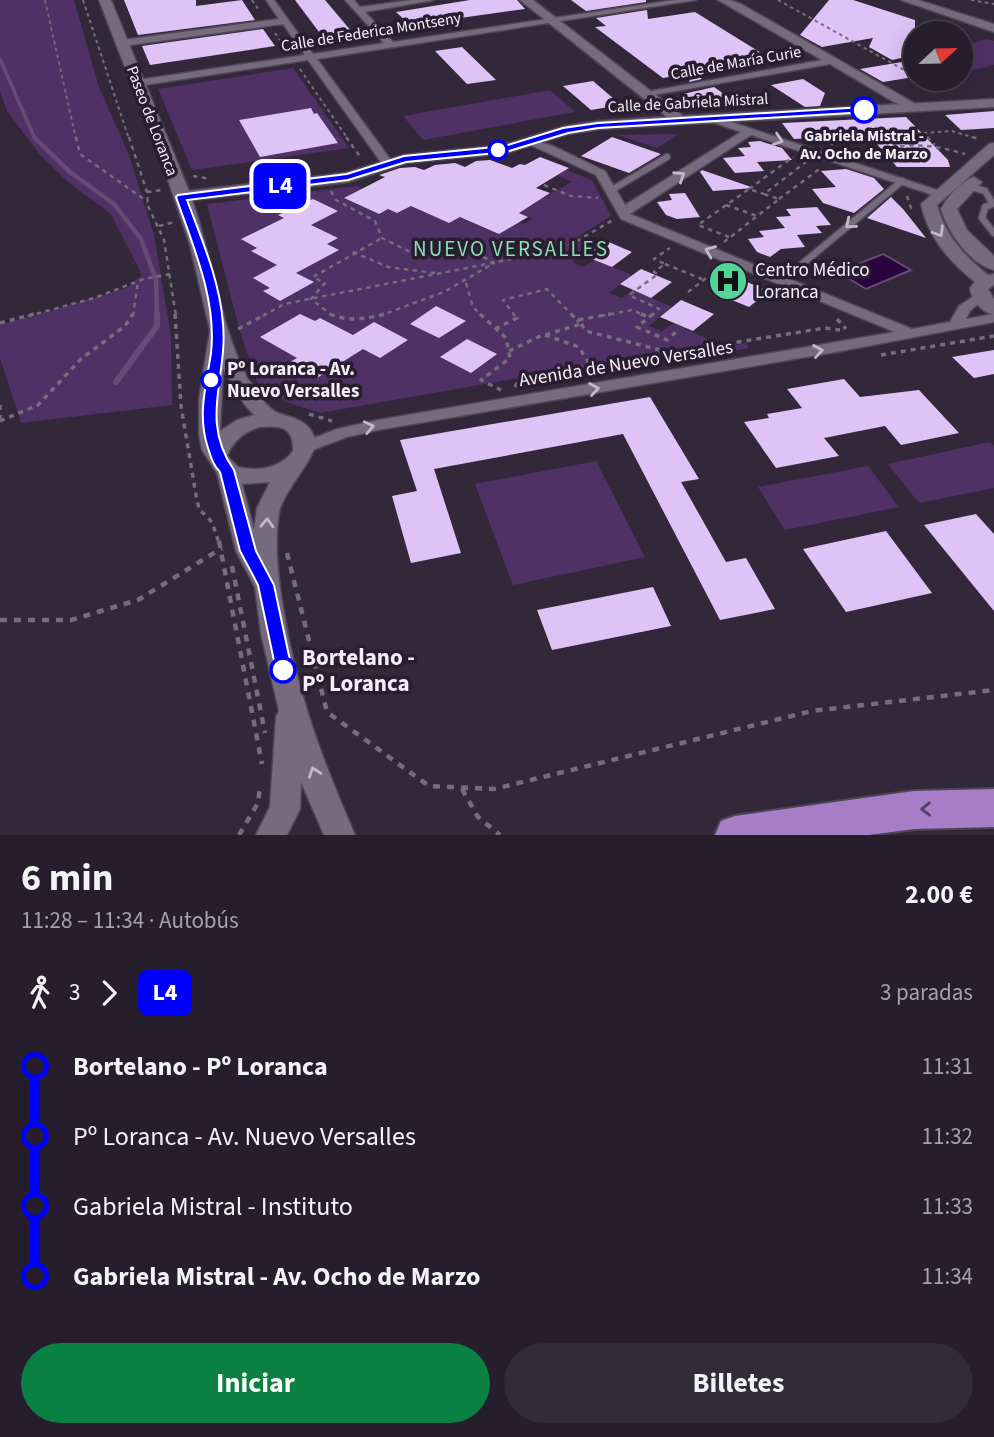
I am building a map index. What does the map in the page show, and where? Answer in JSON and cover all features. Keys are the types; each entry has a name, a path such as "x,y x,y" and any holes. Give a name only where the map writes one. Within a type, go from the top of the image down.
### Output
{"highway":[{"path":"735,835 914,810 994,808"}],"street":[{"name":"Paseo de Loranca","path":"105,0 181,197 227,326 236,377 250,400 271,419"},
{"path":"270,0 387,163"},
{"path":"349,0 391,45"},
{"path":"359,10 430,0"},
{"path":"526,0 678,120"},
{"name":"Calle de Federica Montseny","path":"138,83 308,53 391,45 692,0"},
{"path":"722,0 738,6 898,100 916,107"},
{"path":"907,0 994,28"},
{"path":"930,0 994,20"},
{"path":"123,43 285,21"},
{"name":"Calle de María Curie","path":"646,95 830,61"},
{"name":"Calle de Gabriela Mistral","path":"181,197 348,177 387,163 506,149 582,128 678,120 994,103"},
{"path":"713,118 940,193"},
{"path":"623,214 749,131"},
{"path":"529,142 549,148 601,173 623,214 909,332"},
{"path":"990,144 929,204 932,220 944,241 986,286 994,309"},
{"path":"994,164 954,200 949,209 952,221 964,237 994,265"},
{"path":"956,324 964,309 986,286"},
{"name":"Avenida de Nuevo Versalles","path":"298,457 343,433 378,425 836,348 909,332 994,318"},
{"name":"Paseo de Loranca","path":"227,326 217,352 209,398 209,431 222,463 239,550 266,585"},
{"path":"271,419 293,425 301,432 298,457 261,477 238,475 222,463 219,445 233,430 245,423 271,419"},
{"name":"Paseo de Loranca","path":"298,457 267,512 266,585 290,705 327,811 340,835"},
{"name":"Paseo de Loranca","path":"271,835 285,809 290,705"}],"lane":[{"path":"612,194 667,157"},
{"path":"783,280 902,181"},
{"path":"968,187 985,191 993,204 985,207 982,218 994,233"}],"path":[{"path":"45,0 80,155 148,202"},
{"path":"83,0 147,192 148,202 164,240 178,324 181,406 195,495 199,509 212,522 221,548 262,770"},
{"path":"778,0 903,69"},
{"path":"971,0 994,5"},
{"path":"279,53 308,53"},
{"path":"297,65 362,160"},
{"path":"764,194 807,162 815,161 837,147 831,145 841,138 952,131 990,144"},
{"path":"923,133 935,145"},
{"path":"886,135 897,147"},
{"path":"866,157 879,148 935,145 967,155"},
{"path":"856,154 878,161"},
{"path":"724,242 822,167 793,157 698,225 729,237"},
{"path":"188,175 205,178 206,186"},
{"path":"326,180 336,200 375,221 382,238 418,256 473,251 494,263"},
{"path":"544,185 571,196 589,199 612,194"},
{"path":"749,189 779,200"},
{"path":"913,189 906,198 916,217"},
{"path":"726,205 757,216"},
{"path":"227,326 284,304 563,249 576,244 623,214"},
{"path":"311,299 325,283 313,277 382,238"},
{"path":"673,245 654,259 703,280"},
{"path":"353,252 388,267 440,273"},
{"path":"311,299 321,309 343,319 366,319 431,298 483,274 494,263"},
{"path":"665,264 654,272 658,274 629,295 659,309 637,327 667,340 677,331"},
{"path":"688,292 722,265"},
{"path":"0,323 94,298 144,279 170,274"},
{"path":"0,405 0,423 38,405 82,359 125,326 133,316 138,281"},
{"path":"466,282 473,307 506,338 509,351 510,358 481,380 506,392"},
{"path":"495,329 517,318 503,300 547,289 586,331 668,353"},
{"path":"577,320 632,310 649,317"},
{"path":"509,351 545,335 581,324"},
{"path":"494,394 515,387 521,377 825,328 840,330"},
{"path":"545,335 579,348 590,365"},
{"path":"747,340 753,349"},
{"path":"306,413 335,422"},
{"path":"284,541 327,712 429,786 494,789 812,711 994,690"},
{"path":"0,620 71,620 138,600 221,548 239,550 267,744"},
{"path":"239,835 258,803 261,781"},
{"path":"461,788 478,817 500,835"}],"shaded area":[{"path":"0,0 74,0 99,87 129,155 154,235 171,336 172,405 21,423 0,358 0,325 127,288 142,275 111,214 69,183 41,156 7,111 0,91"},
{"path":"986,39 994,41 994,65 973,70 973,43"},
{"path":"293,68 349,148 192,170 158,89"},
{"path":"550,90 575,112 423,140 403,116"},
{"path":"678,134 657,148 617,135"},
{"path":"566,170 592,180 611,216 576,238 595,246 572,262 583,267 595,260 632,275 609,293 622,298 633,290 672,307 649,326 662,331 674,323 716,343 320,413 286,402 257,382 239,328 207,204 357,186 363,189 345,199 378,214 388,209 397,213 415,204 449,223 467,213 499,234 519,222 524,224 533,219 513,210 572,182 558,175"},
{"path":"883,254 911,270 866,289 838,272"},
{"path":"746,343 749,348 671,361 668,356"},
{"path":"990,442 994,446 994,488 919,503 888,464"},
{"path":"596,461 645,557 513,585 475,484"},
{"path":"868,466 899,507 785,530 758,487"}],"building":[{"path":"124,0 196,0 196,6 242,0 255,20 138,35"},
{"path":"295,0 325,0 352,32 322,36"},
{"path":"470,0 517,0 525,9 410,25 396,12"},
{"path":"571,0 646,0 646,2 586,11"},
{"path":"829,0 853,0 915,20 903,21 903,58 892,60 869,47 873,38 822,47 800,35"},
{"path":"647,10 648,19 695,12 771,59 694,73 702,79 689,82 693,73 663,78 595,27 606,26 596,18"},
{"path":"263,29 275,46 150,65 142,46"},
{"path":"462,47 496,80 467,84 435,51"},
{"path":"902,62 903,79 883,82 860,69"},
{"path":"803,79 825,93 820,106 805,107 771,85"},
{"path":"593,81 621,105 591,110 563,86"},
{"path":"714,87 735,102 702,108 683,94"},
{"path":"311,108 338,143 260,157 239,120"},
{"path":"994,111 994,128 961,130 945,115"},
{"path":"906,117 948,160 950,167 897,167 869,135 794,139 782,123"},
{"path":"612,137 661,154 629,173 581,156"},
{"path":"760,141 782,148 792,160 757,162 764,171 735,173 723,158 745,156 738,148 751,147 748,142"},
{"path":"540,157 569,168 536,188 550,193 519,213 528,217 499,234 460,217 449,223 411,206 397,213 388,209 379,214 344,198 385,177 379,175 400,168 415,167 424,170 435,165 455,163 465,167 476,161 490,160 512,168"},
{"path":"846,169 874,178 884,189 854,213 823,203 812,189 836,187 821,171"},
{"path":"702,170 754,188 713,191 700,172"},
{"path":"685,193 700,217 677,219 666,215 657,202 672,200 669,194"},
{"path":"891,197 903,209 926,238 867,218"},
{"path":"313,199 338,211 311,225 338,238 327,244 339,250 296,273 314,282 280,301 263,291 270,288 253,278 277,265 251,251 257,248 241,239 284,218 278,215"},
{"path":"817,207 831,225 816,226 822,233 797,235 805,247 781,249 770,257 757,252 748,239 764,237 759,231 785,228 776,217 791,216 786,209"},
{"path":"604,240 632,252 612,267 582,255"},
{"path":"641,269 672,282 651,298 620,284"},
{"path":"737,278 769,291 749,307 717,294"},
{"path":"681,300 714,314 693,331 660,317"},
{"path":"436,306 466,321 439,338 410,324"},
{"path":"300,314 315,321 320,318 353,335 374,322 408,340 380,358 363,349 317,378 290,362 297,358 260,337"},
{"path":"467,339 497,354 471,373 440,357"},
{"path":"994,350 994,374 974,378 952,357"},
{"path":"844,379 860,397 919,390 959,433 901,445 885,426 824,438 839,456 776,468 744,422 769,418 767,414 802,408 787,389"},
{"path":"650,397 699,479 681,482 726,562 746,558 775,609 720,620 623,434 434,469 461,553 411,563 392,496 417,491 400,440"},
{"path":"976,514 994,534 994,611 924,525"},
{"path":"886,531 932,593 846,612 803,549"},
{"path":"653,587 671,626 552,650 537,610"}],"waterway":[{"path":"0,59 34,137"},
{"path":"34,137 70,172 114,204 141,239 156,280 157,316"},
{"path":"116,382 157,326 157,316"}],"bus line":[{"name":"L4","path":"283,670 266,585 248,551 227,470 221,465 209,431 209,398 217,352 217,323 207,270 191,218 181,197 348,177 404,159 506,149 566,130 598,125 864,110"}],"place":[{"name":"Gabriela Mistral - Av. Ocho de Marzo","path":"864,110"},
{"name":"Centro Médico Loranca","path":"728,281"},
{"name":"Pº Loranca - Av. Nuevo Versalles","path":"211,380"},
{"name":"Bortelano - Pº Loranca","path":"283,670"}],"district":[{"name":"NUEVO VERSALLES","path":"511,249"}]}
